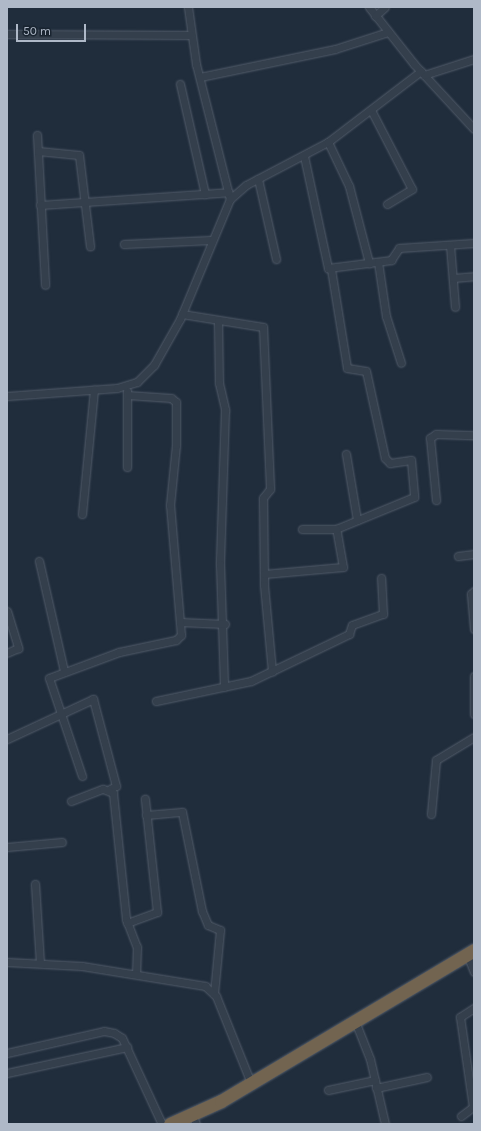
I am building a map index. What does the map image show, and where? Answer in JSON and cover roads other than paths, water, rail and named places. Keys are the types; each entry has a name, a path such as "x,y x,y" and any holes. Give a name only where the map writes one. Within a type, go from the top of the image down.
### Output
{"highway":[{"path":"170,1124 194,1119 251,1083 470,952"}],"street":[{"path":"188,7 191,35 200,77 230,196"},
{"path":"369,7 423,73 474,129"},
{"path":"375,16 385,7"},
{"path":"200,77 335,49 388,32"},
{"path":"7,34 191,35"},
{"path":"7,396 127,387 137,382 154,365 182,314 230,196 258,179 328,142 423,73 474,59"},
{"path":"180,84 205,194"},
{"path":"372,110 412,189 387,204"},
{"path":"37,135 45,285"},
{"path":"328,142 349,186 369,264"},
{"path":"38,151 78,154 90,246"},
{"path":"302,529 336,529 413,498 411,462 386,460 366,371 347,368 331,269 325,262 304,156"},
{"path":"258,179 276,258"},
{"path":"40,205 85,204 205,194 230,196"},
{"path":"124,244 211,240"},
{"path":"331,269 369,264 392,259 399,248 474,243"},
{"path":"450,245 455,307"},
{"path":"378,262 386,316 401,363"},
{"path":"452,278 474,276"},
{"path":"182,314 218,321 263,327 270,489 264,498 264,574 272,672"},
{"path":"218,321 218,383 225,410 220,564 225,624 224,687"},
{"path":"127,387 127,467"},
{"path":"82,514 94,390"},
{"path":"82,776 49,679 119,652 176,640 180,635 170,505 176,445 176,402 127,395"},
{"path":"436,500 430,438 436,434 474,435"},
{"path":"346,454 357,520"},
{"path":"264,574 343,567 336,529"},
{"path":"458,556 474,554"},
{"path":"39,561 64,672"},
{"path":"156,701 224,687 272,672 349,634 352,624 381,616 381,578"},
{"path":"474,591 471,594 474,629"},
{"path":"7,611 18,648 7,653"},
{"path":"180,622 225,624"},
{"path":"474,676 474,714"},
{"path":"7,739 59,712 93,699 116,786 71,802"},
{"path":"431,814 436,760 473,739"},
{"path":"110,789 114,796 127,923 137,947 136,973"},
{"path":"127,923 157,912 145,799"},
{"path":"146,815 179,811 182,814 202,911 208,925 220,930 214,994 251,1083"},
{"path":"7,847 62,842"},
{"path":"35,884 40,963"},
{"path":"470,952 474,972"},
{"path":"7,962 40,963 136,973 199,984 214,994"},
{"path":"461,1116 474,1107 460,1017 474,1008"},
{"path":"355,1021 375,1080 385,1124"},
{"path":"7,1053 104,1031 122,1038 162,1124"},
{"path":"7,1073 127,1047"},
{"path":"376,1088 427,1077"},
{"path":"328,1090 375,1080"}]}
